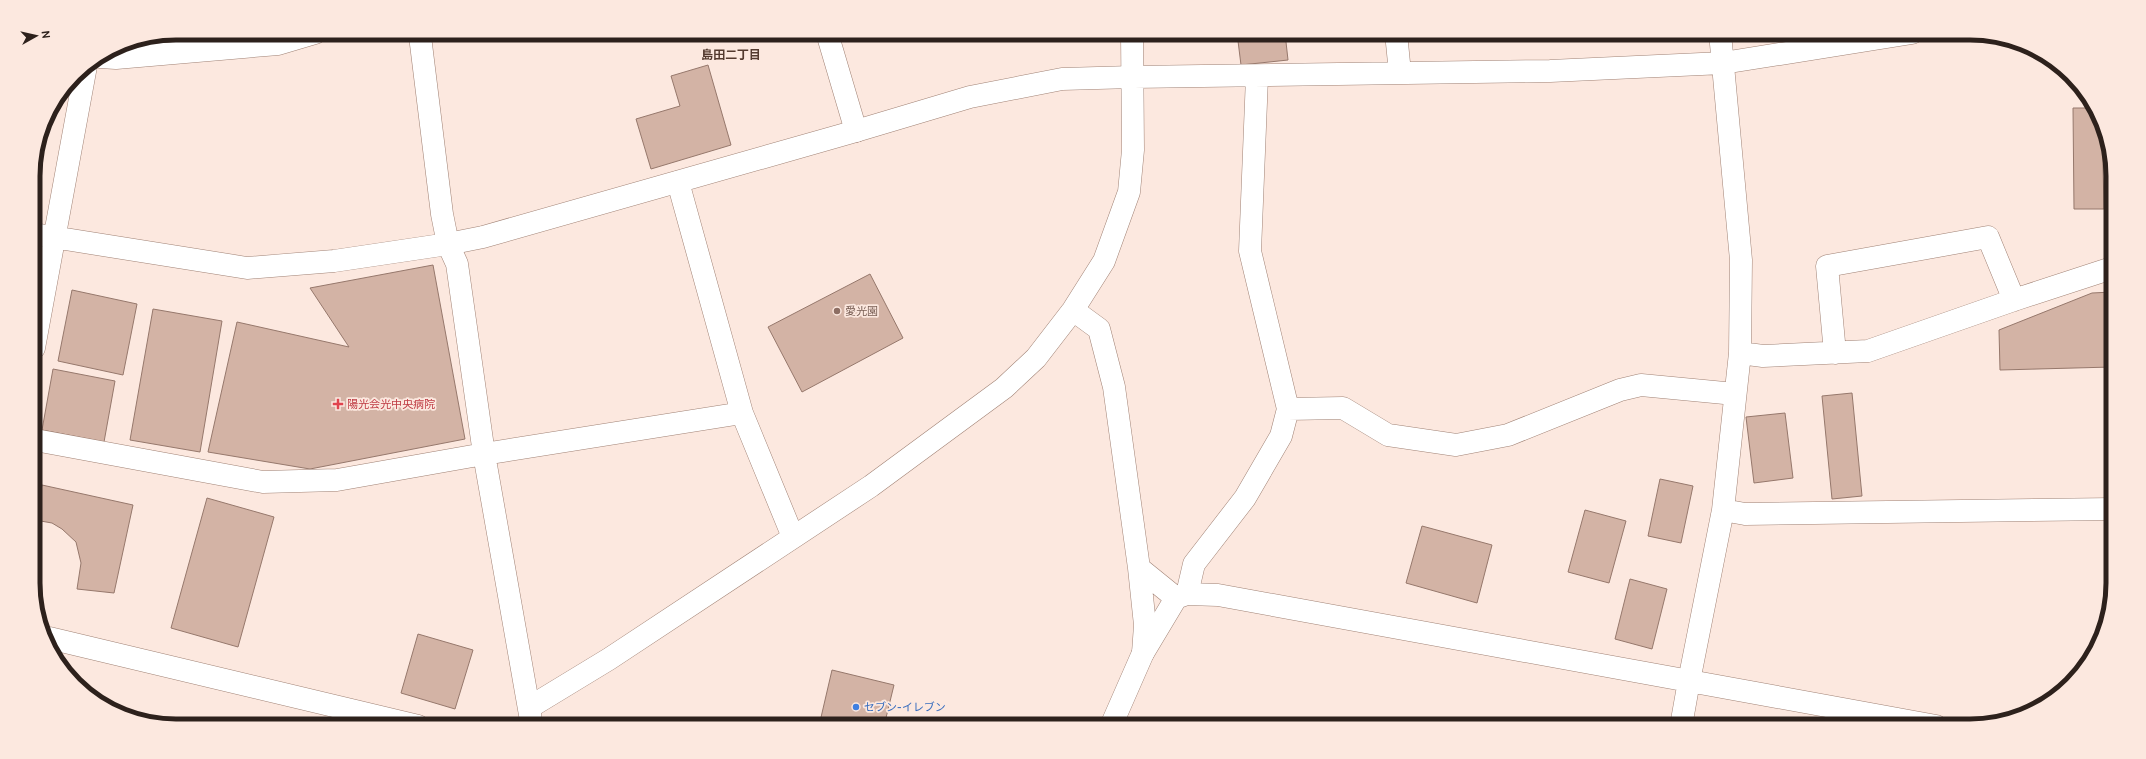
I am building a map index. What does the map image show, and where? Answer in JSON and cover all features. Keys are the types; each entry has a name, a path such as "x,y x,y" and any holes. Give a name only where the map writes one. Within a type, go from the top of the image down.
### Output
{"street":[{"path":"110,58 278,44 291,40"},
{"path":"420,40 441,206 448,244 457,264 484,454 531,717 609,659 871,486 1004,388 1036,358 1073,310 1104,261 1129,192 1134,150 1132,40"},
{"path":"829,40 856,131"},
{"path":"1397,40 1400,73"},
{"path":"1682,719 1723,510 1740,353 1741,260 1721,40"},
{"path":"40,235 247,268 334,261 448,244 483,237 970,97 1062,79 1550,71 1723,63 1868,40"},
{"path":"40,317 84,76"},
{"path":"1114,719 1143,653 1181,596 1194,564 1245,498 1281,436 1288,409 1250,251 1257,77"},
{"path":"678,182 742,413 793,537"},
{"path":"1835,353 1827,266 1988,237 2014,300"},
{"path":"1740,353 1763,356 1868,352 2014,300 2106,270"},
{"path":"1073,310 1099,329 1114,387 1145,625 1143,653"},
{"path":"1288,409 1344,408 1388,435 1456,445 1508,435 1620,390 1642,385 1735,394"},
{"path":"40,441 263,482 337,480 484,454 742,413"},
{"path":"1723,510 1753,514 2106,510"},
{"path":"1138,568 1181,596 1218,595 1898,719"},
{"path":"52,639 389,719"}],"building":[{"path":"1238,40 1286,40 1288,60 1241,65"},
{"path":"708,65 731,145 651,169 636,119 680,106 671,76"},
{"path":"2073,108 2088,108 2099,132 2103,147 2104,209 2074,209"},
{"path":"433,265 465,439 310,469 208,452 237,322 349,347 310,288"},
{"path":"870,274 903,338 802,392 768,327"},
{"path":"72,290 137,304 123,375 58,361"},
{"path":"2106,292 2106,367 2000,370 1999,330 2092,293"},
{"path":"153,309 222,321 200,452 130,440"},
{"path":"53,369 115,381 104,442 42,430"},
{"path":"1852,393 1862,496 1832,499 1822,396"},
{"path":"1785,413 1793,478 1754,483 1746,417"},
{"path":"1660,479 1693,486 1681,543 1648,536"},
{"path":"42,485 133,505 114,593 77,589 81,563 76,542 62,529 52,523 40,521 40,495"},
{"path":"207,498 274,517 238,647 171,628"},
{"path":"1585,510 1626,521 1609,583 1568,572"},
{"path":"1422,526 1492,545 1477,603 1406,583"},
{"path":"1630,579 1667,589 1652,649 1615,639"},
{"path":"418,634 473,650 455,709 401,693"},
{"path":"832,670 894,685 886,719 821,719"}],"place":[{"name":"愛光園","path":"837,311"},
{"name":"陽光会光中央病院","path":"338,404"},
{"name":"セブン-イレブン","path":"856,707"}],"district":[{"name":"島田二丁目","path":"731,54"}]}
